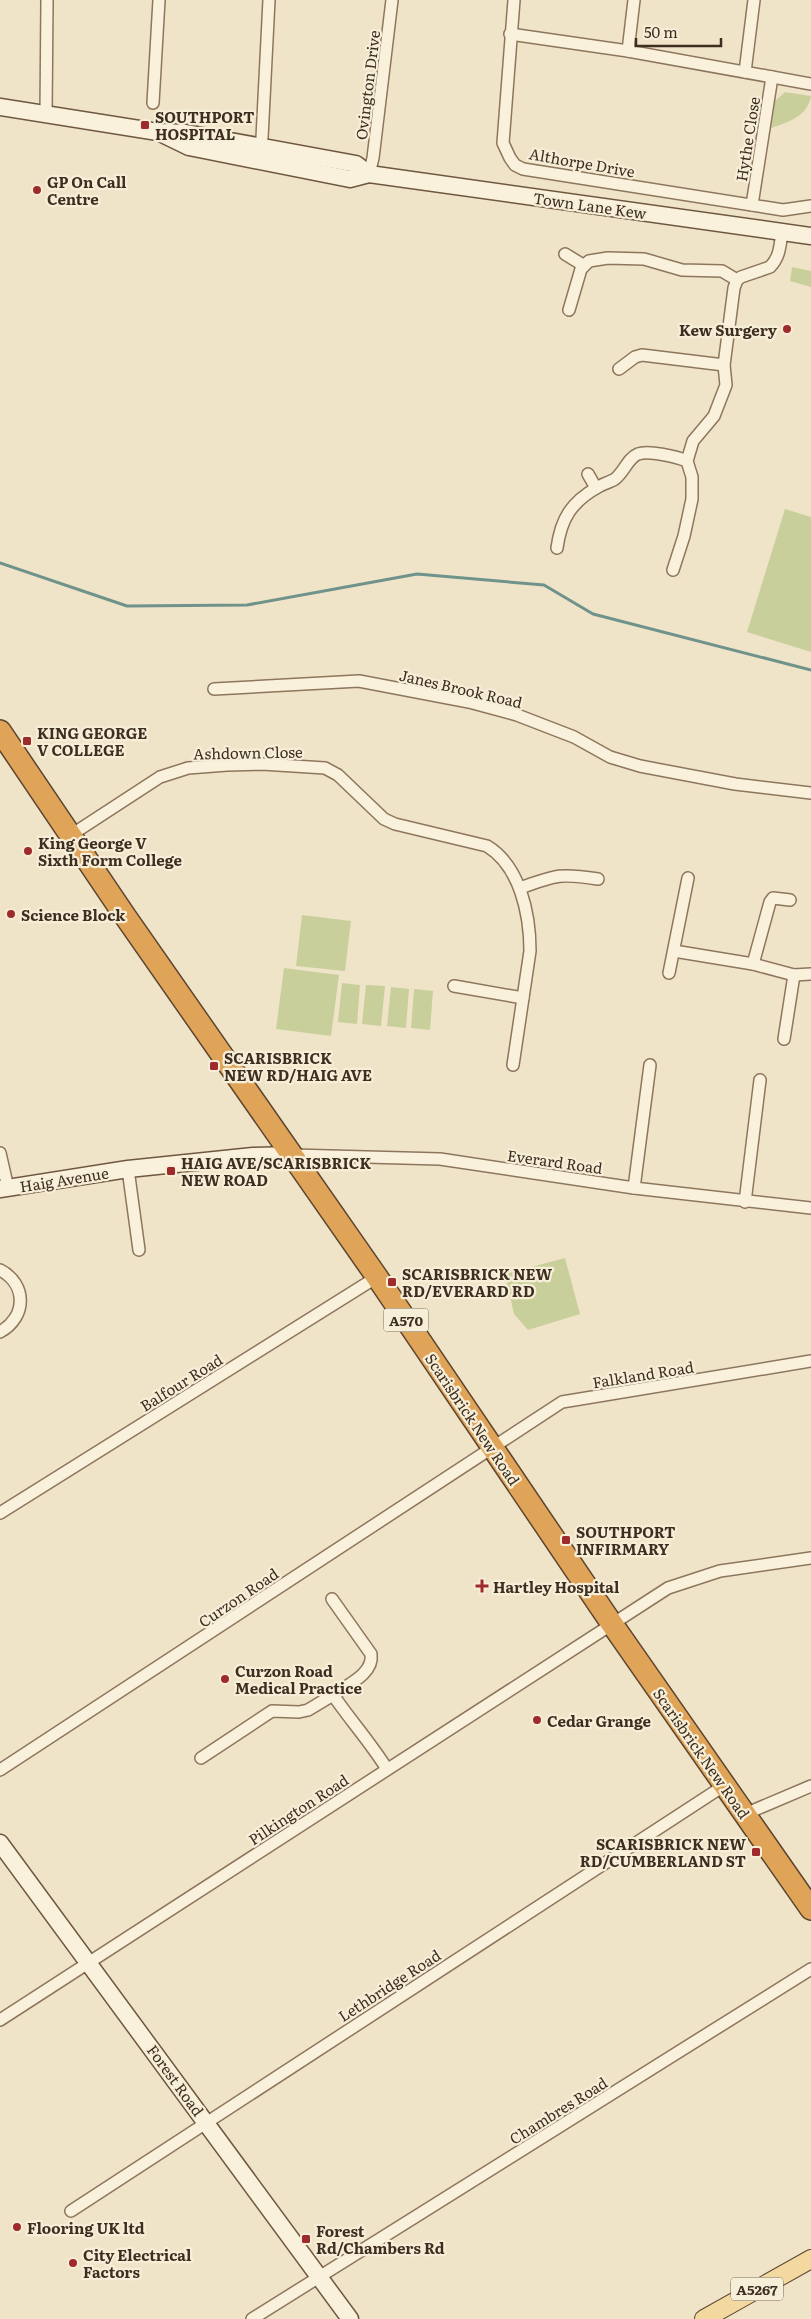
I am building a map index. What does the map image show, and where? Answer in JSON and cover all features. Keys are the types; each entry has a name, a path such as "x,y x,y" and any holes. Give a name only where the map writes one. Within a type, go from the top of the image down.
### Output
{"highway":[{"name":"Scarisbrick New Road","path":"0,731 125,916 377,1277 612,1624 811,1910"}],"main road":[{"name":"A5267","path":"704,2319 811,2259"}],"street":[{"path":"46,115 47,0"},
{"path":"153,103 159,0"},
{"path":"262,138 269,0"},
{"name":"Ovington Drive","path":"369,174 373,158 392,0"},
{"name":"Althorpe Drive","path":"514,0 503,143 515,165 523,169 783,210 811,206"},
{"path":"628,51 634,0"},
{"path":"745,72 754,0"},
{"path":"510,34 628,51 811,84"},
{"name":"Hythe Close","path":"752,205 772,77"},
{"name":"Town Lane Kew","path":"0,108 158,132 186,133 356,164 369,174 811,236"},
{"path":"673,570 684,536 692,498 692,477 687,461 693,441 714,416 726,384 724,365 734,288 737,280 770,267 778,257 782,232"},
{"path":"565,254 584,265"},
{"path":"570,310 584,265 589,261 608,258 644,259 682,270 722,271 737,280"},
{"path":"619,369 635,357 642,355 724,365"},
{"path":"557,548 560,526 567,514 585,496 615,478 637,454 644,452 687,461"},
{"path":"588,474 596,488"},
{"name":"Janes Brook Road","path":"214,689 359,681 469,702 517,715 574,737 610,757 640,766 735,784 811,793"},
{"name":"Ashdown Close","path":"71,835 160,777 188,768 262,764 325,768 338,775 384,819 396,824 487,846 497,852 507,863 520,888 530,933 530,951 513,1065"},
{"path":"520,888 555,875 567,874 598,879"},
{"path":"670,973 688,878"},
{"path":"753,964 770,902 773,898 790,900"},
{"path":"674,950 753,964 794,975 811,974"},
{"path":"784,1039 794,975"},
{"path":"454,986 523,998"},
{"path":"634,1188 650,1065"},
{"path":"745,1202 760,1080"},
{"path":"0,1153 4,1188"},
{"name":"Haig Avenue","path":"4,1188 128,1169 253,1156 293,1155"},
{"name":"Everard Road","path":"293,1155 440,1160 634,1188 811,1208"},
{"name":"Haig Avenue","path":"128,1169 139,1250"},
{"path":"0,1270 8,1274 16,1283 21,1293 21,1305 18,1316 11,1325 0,1332"},
{"name":"Balfour Road","path":"0,1512 377,1277"},
{"name":"Falkland Road","path":"492,1447 562,1402 811,1361"},
{"name":"Curzon Road","path":"0,1770 492,1447"},
{"name":"Pilkington Road","path":"0,2020 668,1588 720,1570 811,1558"},
{"path":"201,1758 272,1711 299,1712 308,1710 369,1670 372,1662 371,1654 360,1637 350,1628 332,1600"},
{"path":"333,1695 355,1728 369,1740 388,1769"},
{"name":"Lethbridge Road","path":"71,2211 725,1785"},
{"path":"745,1814 811,1786"},
{"name":"Forest Road","path":"0,1843 321,2277 350,2319"},
{"name":"Chambres Road","path":"252,2319 811,1969"}],"green space":[{"path":"785,92 811,96 809,103 806,109 797,117 771,128 775,101"},
{"path":"792,267 811,271 811,287 790,281"},
{"path":"785,509 811,517 811,652 747,632"},
{"path":"302,915 351,921 345,971 296,966"},
{"path":"284,968 339,975 331,1036 276,1029"},
{"path":"342,983 360,985 357,1024 338,1022"},
{"path":"366,985 385,986 381,1026 362,1024"},
{"path":"391,987 409,989 406,1028 387,1026"},
{"path":"414,989 433,991 430,1030 411,1028"},
{"path":"565,1258 580,1314 528,1330 514,1314 505,1274"}],"waterway":[{"path":"0,563 127,606 247,605 417,574 544,585 593,614 811,670"}],"place":[{"name":"SOUTHPORT HOSPITAL","path":"145,125"},
{"name":"GP On Call Centre","path":"37,190"},
{"name":"Kew Surgery","path":"787,329"},
{"name":"KING GEORGE V COLLEGE","path":"27,741"},
{"name":"King George V Sixth Form College","path":"28,851"},
{"name":"Science Block","path":"11,914"},
{"name":"SCARISBRICK NEW RD/HAIG AVE","path":"214,1066"},
{"name":"HAIG AVE/SCARISBRICK NEW ROAD","path":"171,1171"},
{"name":"SCARISBRICK NEW RD/EVERARD RD","path":"392,1282"},
{"name":"SOUTHPORT INFIRMARY","path":"566,1540"},
{"name":"Hartley Hospital","path":"482,1586"},
{"name":"Curzon Road Medical Practice","path":"225,1679"},
{"name":"Cedar Grange","path":"537,1720"},
{"name":"SCARISBRICK NEW RD/CUMBERLAND ST","path":"756,1852"},
{"name":"Flooring UK ltd","path":"17,2227"},
{"name":"Forest Rd/Chambers Rd","path":"306,2239"},
{"name":"City Electrical Factors","path":"73,2263"}]}
